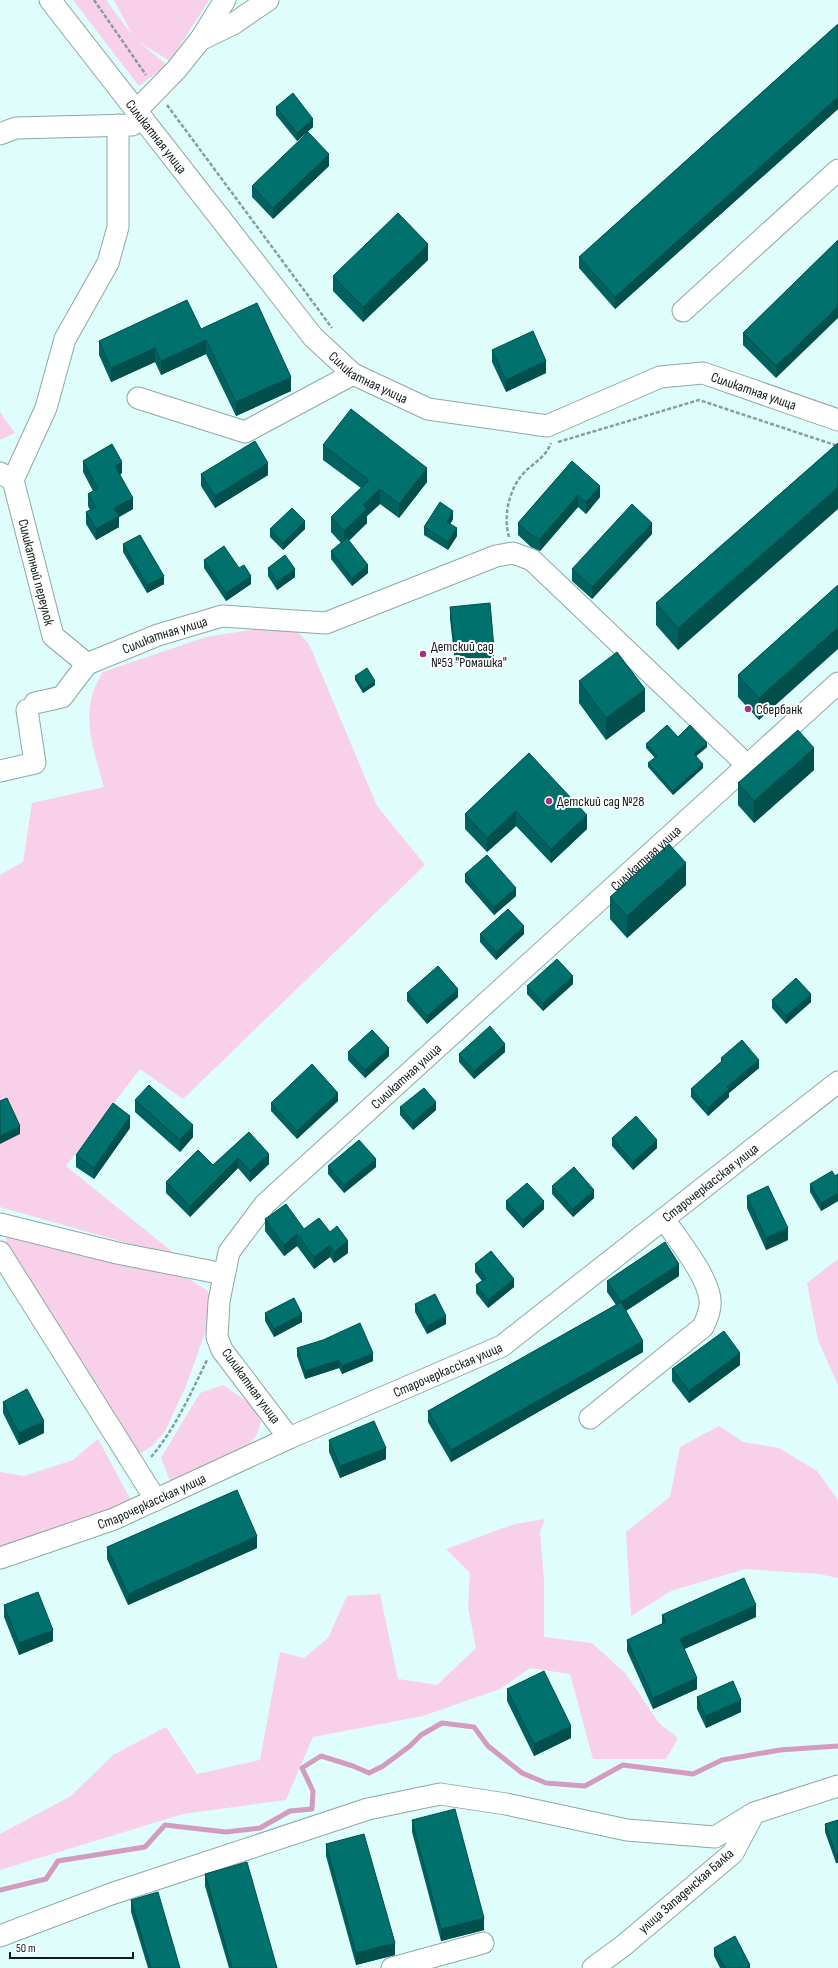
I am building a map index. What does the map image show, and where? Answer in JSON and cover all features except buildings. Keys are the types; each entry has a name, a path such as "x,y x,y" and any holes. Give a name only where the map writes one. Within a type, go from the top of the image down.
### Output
{"street":[{"name":"Силикатная улица","path":"50,0 313,337 353,374 428,409 547,436 660,377 703,373 838,420"},
{"path":"136,111 176,70 200,40 225,0"},
{"path":"200,40 233,24 268,0"},
{"path":"0,134 16,128 118,125 150,128"},
{"path":"6,476 46,408 65,339 108,263 118,227 118,125"},
{"path":"683,311 838,170"},
{"path":"138,398 244,432 353,374"},
{"name":"Силикатный переулок","path":"6,476 53,636 87,664"},
{"name":"Силикатная улица","path":"87,664 158,635 222,616 326,623 496,556 513,553"},
{"path":"513,553 532,560 747,766"},
{"path":"0,771 35,763 31,707 62,697 87,664"},
{"name":"Силикатная улица","path":"290,1438 222,1350 217,1337 218,1301 229,1252 265,1204 838,683"},
{"name":"Старочеркасская улица","path":"0,1558 114,1518 290,1438 502,1346 838,1082"},
{"path":"590,1418 703,1327 708,1314 710,1300 704,1279 664,1219"},
{"path":"0,1224 117,1253 224,1274"},
{"path":"0,1252 156,1500"},
{"path":"0,1936 111,1894 368,1809 440,1794 506,1804 627,1830 715,1837 754,1813 838,1786"},
{"name":"улица Западенская Балка","path":"593,1968 623,1946 733,1853 754,1813"},
{"path":"392,1968 483,1943"}],"path":[{"path":"94,0 157,90 336,333"},
{"path":"513,553 506,528 506,514 514,487 522,474 547,453 547,436 560,442 698,400 838,446"},
{"path":"138,1472 163,1443 191,1392 217,1337"}],"shaded area":[{"path":"73,0 106,0 133,36 114,0 209,0 170,61 139,42 167,65 139,86"},
{"path":"0,412 15,433 0,440"},
{"path":"268,627 297,631 309,644 377,806 425,865 183,1099 140,1069 66,1166 180,1258 0,1207 0,875 23,862 32,803 104,787 92,743 89,715 95,686 103,672 206,637"},
{"path":"6,1237 189,1279 208,1291 211,1302 211,1316 186,1386 165,1431 152,1446 141,1453 131,1447 7,1247"},
{"path":"838,1259 838,1385 818,1340 807,1283"},
{"path":"223,1385 252,1405 261,1421 257,1434 242,1449 231,1456 205,1468 170,1481 161,1458 200,1393"},
{"path":"719,1426 743,1442 779,1448 817,1471 838,1500 838,1578 819,1574 745,1569 671,1591 631,1616 626,1532 670,1497 680,1447"},
{"path":"98,1439 132,1502 67,1526 0,1546 0,1472 24,1476 73,1460"},
{"path":"545,1519 540,1532 544,1581 544,1637 592,1643 626,1674 659,1723 678,1738 666,1759 593,1759 570,1674 530,1668 500,1689 423,1716 313,1737 286,1800 183,1814 0,1870 0,1834 71,1796 113,1755 166,1727 197,1774 260,1760 280,1652 304,1658 328,1638 347,1596 380,1594 398,1679 437,1685 476,1648 468,1607 470,1573 446,1549 515,1524"}],"waterway":[{"path":"0,1890 46,1879 58,1861 145,1847 165,1825 226,1832 260,1828 290,1811 312,1809 313,1791 302,1768 321,1756 353,1766 369,1773 383,1766 410,1746 421,1735 442,1723 474,1727 488,1746 522,1773 546,1783 585,1786 623,1765 693,1774 722,1760 780,1750 838,1746"}],"place":[{"name":"Детский сад №53 \"Ромашка\"","path":"423,654"},
{"name":"Сбербанк","path":"748,709"},
{"name":"Детский сад №28","path":"549,801"}]}
